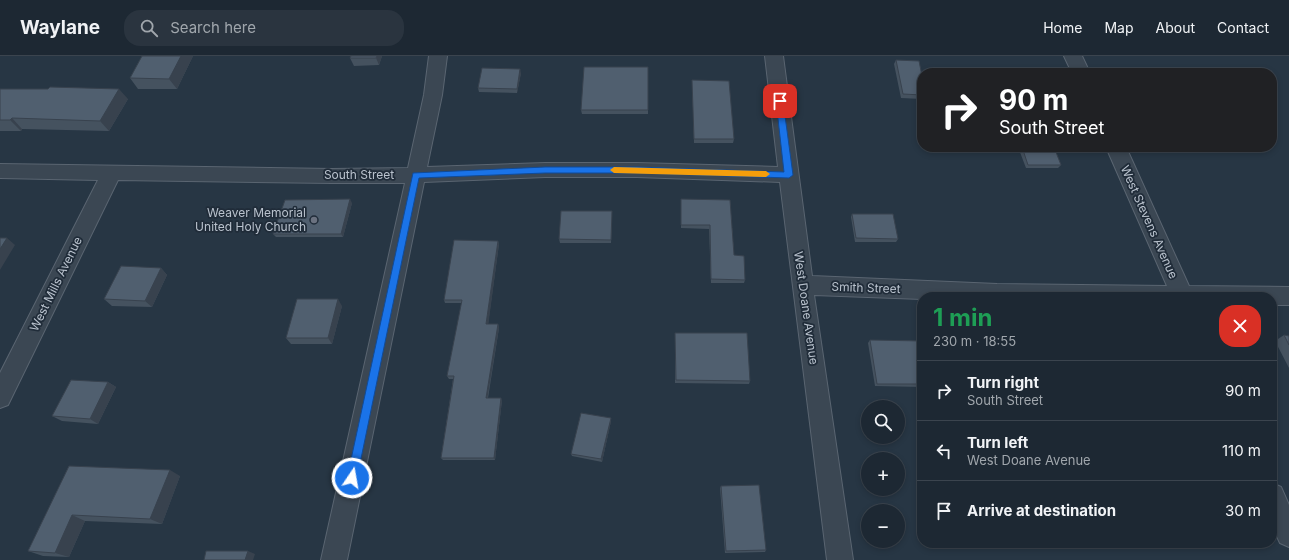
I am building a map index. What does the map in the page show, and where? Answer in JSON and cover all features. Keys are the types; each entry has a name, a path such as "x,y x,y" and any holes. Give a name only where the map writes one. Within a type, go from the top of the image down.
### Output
{"street":[{"path":"334,560 433,95 438,56"},
{"name":"West Doane Avenue","path":"774,56 802,285 840,560"},
{"path":"1073,56 1079,68"},
{"name":"West Stevens Avenue","path":"1118,152 1181,292"},
{"name":"South Street","path":"0,171 416,175 545,170 637,170 789,175"},
{"name":"West Mills Avenue","path":"0,397 112,172"},
{"name":"Smith Street","path":"802,285 997,292"},
{"name":"Smith Street","path":"1277,296 1289,296"},
{"path":"1277,507 1289,534"}],"building":[{"path":"142,56 181,56 169,79 130,78"},
{"path":"351,56 377,56 376,58 350,58"},
{"path":"896,60 919,61 920,68 917,68 917,95 903,94"},
{"path":"584,67 648,67 648,110 581,110"},
{"path":"482,68 520,69 517,89 478,88"},
{"path":"692,80 729,81 734,139 694,139"},
{"path":"50,87 119,89 100,121 12,118 10,120 0,120 0,89 48,89"},
{"path":"1024,152 1056,152 1061,165 1028,165"},
{"name":"Weaver Memorial United Holy Church","path":"350,199 341,234 273,234 285,200"},
{"path":"681,199 730,200 734,255 744,256 745,280 711,279 710,225 681,225"},
{"path":"561,211 612,211 611,240 559,239"},
{"path":"852,214 893,214 898,239 856,238"},
{"path":"0,238 7,238 0,249"},
{"path":"454,240 498,241 486,324 498,324 486,398 501,398 494,458 441,458 454,376 447,376 462,300 444,300"},
{"path":"121,266 161,268 145,301 104,299"},
{"path":"297,299 338,299 328,338 286,338"},
{"path":"675,333 747,333 750,381 676,380"},
{"path":"1284,335 1289,336 1289,345"},
{"path":"870,340 917,341 917,384 877,384"},
{"path":"71,380 108,382 90,419 52,416"},
{"path":"581,413 611,418 601,459 571,454"},
{"path":"69,466 170,470 150,519 72,515 55,553 28,551"},
{"path":"759,485 766,550 726,551 721,486"},
{"path":"206,551 248,551 245,560 204,560"}],"slow traffic":[{"path":"614,170 766,174"}],"place":[{"name":"Weaver Memorial United Holy Church","path":"314,220"}],"route":[{"path":"352,478 416,175 545,170 637,170 789,175 780,101"}]}
